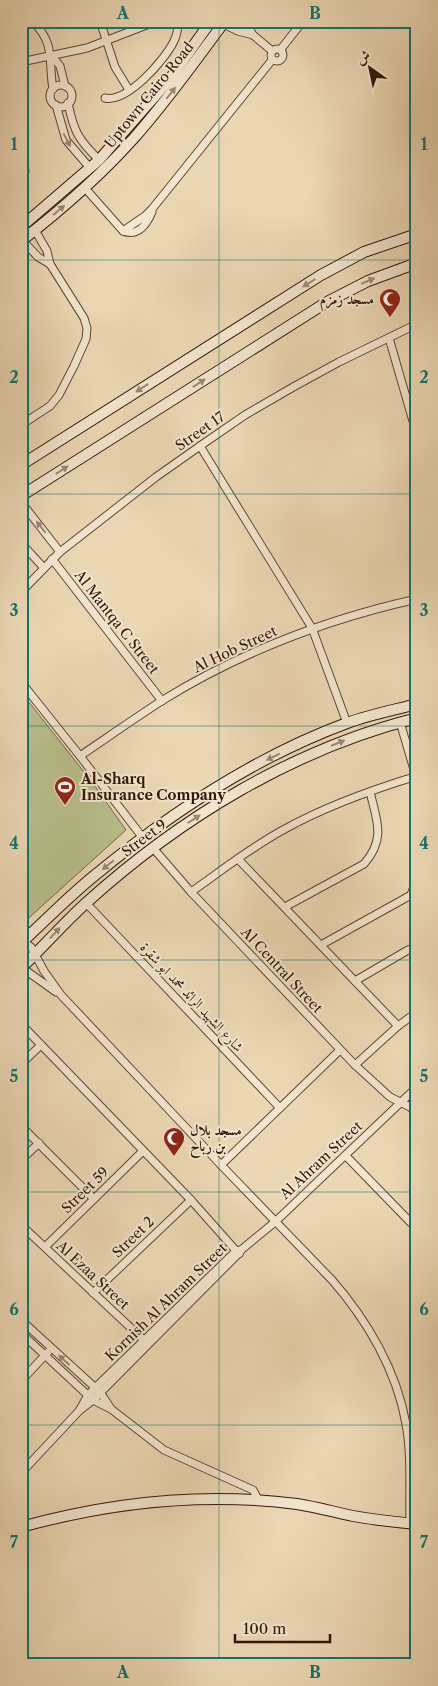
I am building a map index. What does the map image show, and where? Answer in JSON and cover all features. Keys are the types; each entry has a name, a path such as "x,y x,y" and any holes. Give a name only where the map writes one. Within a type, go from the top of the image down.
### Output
{"main road":[{"name":"Uptown Cairo Road","path":"21,228 99,160 170,79 211,21"},
{"name":"Uptown Cairo Road","path":"22,241 108,166 178,84 224,22"},
{"path":"84,188 99,160"},
{"path":"21,465 321,275 372,249 417,234"},
{"path":"21,496 327,302 368,281 417,264"},
{"name":"Street 9","path":"22,942 70,897 142,838 256,766 346,723 417,704"},
{"name":"Street 9","path":"22,967 75,913 153,848 201,814 278,770 337,743 417,718"},
{"path":"70,897 70,907 75,913"},
{"path":"21,1527 77,1513 143,1503 207,1498 308,1506 371,1520 413,1524"}],"street":[{"path":"32,21 44,36 52,55 60,66 65,86 71,94 68,103 76,134 99,160"},
{"path":"100,21 115,67 129,90"},
{"path":"21,62 34,61 52,55 88,48 157,21"},
{"path":"105,98 118,98 129,90 146,76 171,47 176,35 178,22 172,23 168,21"},
{"path":"244,21 253,35 272,50"},
{"path":"281,49 303,21"},
{"path":"224,22 238,31 253,35"},
{"path":"272,50 276,48 281,49"},
{"path":"272,60 282,59 281,49"},
{"path":"272,50 270,55 272,60"},
{"path":"52,55 50,68 53,88 50,96 52,102 56,105 66,140 90,168"},
{"path":"84,188 123,231 133,232 145,226 152,209 272,60"},
{"path":"53,88 60,85 65,86"},
{"path":"56,105 62,106 68,103"},
{"path":"21,187 25,171 22,155"},
{"path":"21,425 55,401 74,366 86,338 87,328 84,318 50,264 47,251 35,230"},
{"path":"22,241 38,257 50,264"},
{"name":"Street 17","path":"21,592 60,552 156,477 245,415 339,362 417,324"},
{"path":"389,338 417,435"},
{"path":"200,446 312,628 346,723"},
{"path":"21,502 60,552"},
{"path":"21,542 44,568"},
{"name":"Al Mantqa C Street","path":"52,559 162,700"},
{"name":"Al Hob Street","path":"80,756 162,700 223,667 312,628 417,599"},
{"path":"21,682 142,838"},
{"path":"191,892 260,843 298,822 370,792 416,777 400,722"},
{"path":"285,907 364,864 371,856 376,848 379,828 370,792"},
{"name":"Al Central Street","path":"153,848 191,892 354,1065 382,1091 417,1113"},
{"path":"238,859 398,1026"},
{"path":"321,945 414,896 417,878"},
{"name":"شارع الشهيد الرائد محمد ابو شقرة","path":"86,904 280,1108"},
{"path":"22,942 31,946 44,971 61,995 332,1280 358,1313 381,1351 399,1397 406,1424 413,1524"},
{"path":"355,981 408,950 417,948"},
{"path":"22,967 61,995"},
{"path":"354,1065 398,1026 417,1012"},
{"path":"21,1024 239,1252"},
{"path":"21,1064 41,1045"},
{"path":"221,1165 340,1050"},
{"name":"Al Ahram Street","path":"239,1252 275,1222 417,1087"},
{"path":"21,1126 94,1199"},
{"path":"21,1160 38,1143"},
{"name":"Street 59","path":"45,1247 143,1150"},
{"path":"346,1156 417,1229"},
{"name":"Street 2","path":"93,1293 190,1200"},
{"name":"Al Ezaa Street","path":"21,1225 146,1342"},
{"name":"Kornish Al Ahram Street","path":"22,1469 97,1390 239,1252"},
{"path":"21,1320 97,1390 111,1409"},
{"path":"21,1333 90,1397 111,1409 164,1450 249,1488 256,1493 259,1501"},
{"path":"21,1381 51,1348"},
{"path":"406,1424 417,1425"}],"green space":[{"name":"Al-Sharq Insurance Company","path":"21,692 92,782 126,830 21,925"}],"place":[{"name":"مسجد زمزم","path":"390,318"},
{"name":"Al-Sharq Insurance Company","path":"65,806"},
{"name":"مسجد بلال بن رباح","path":"174,1157"}]}
